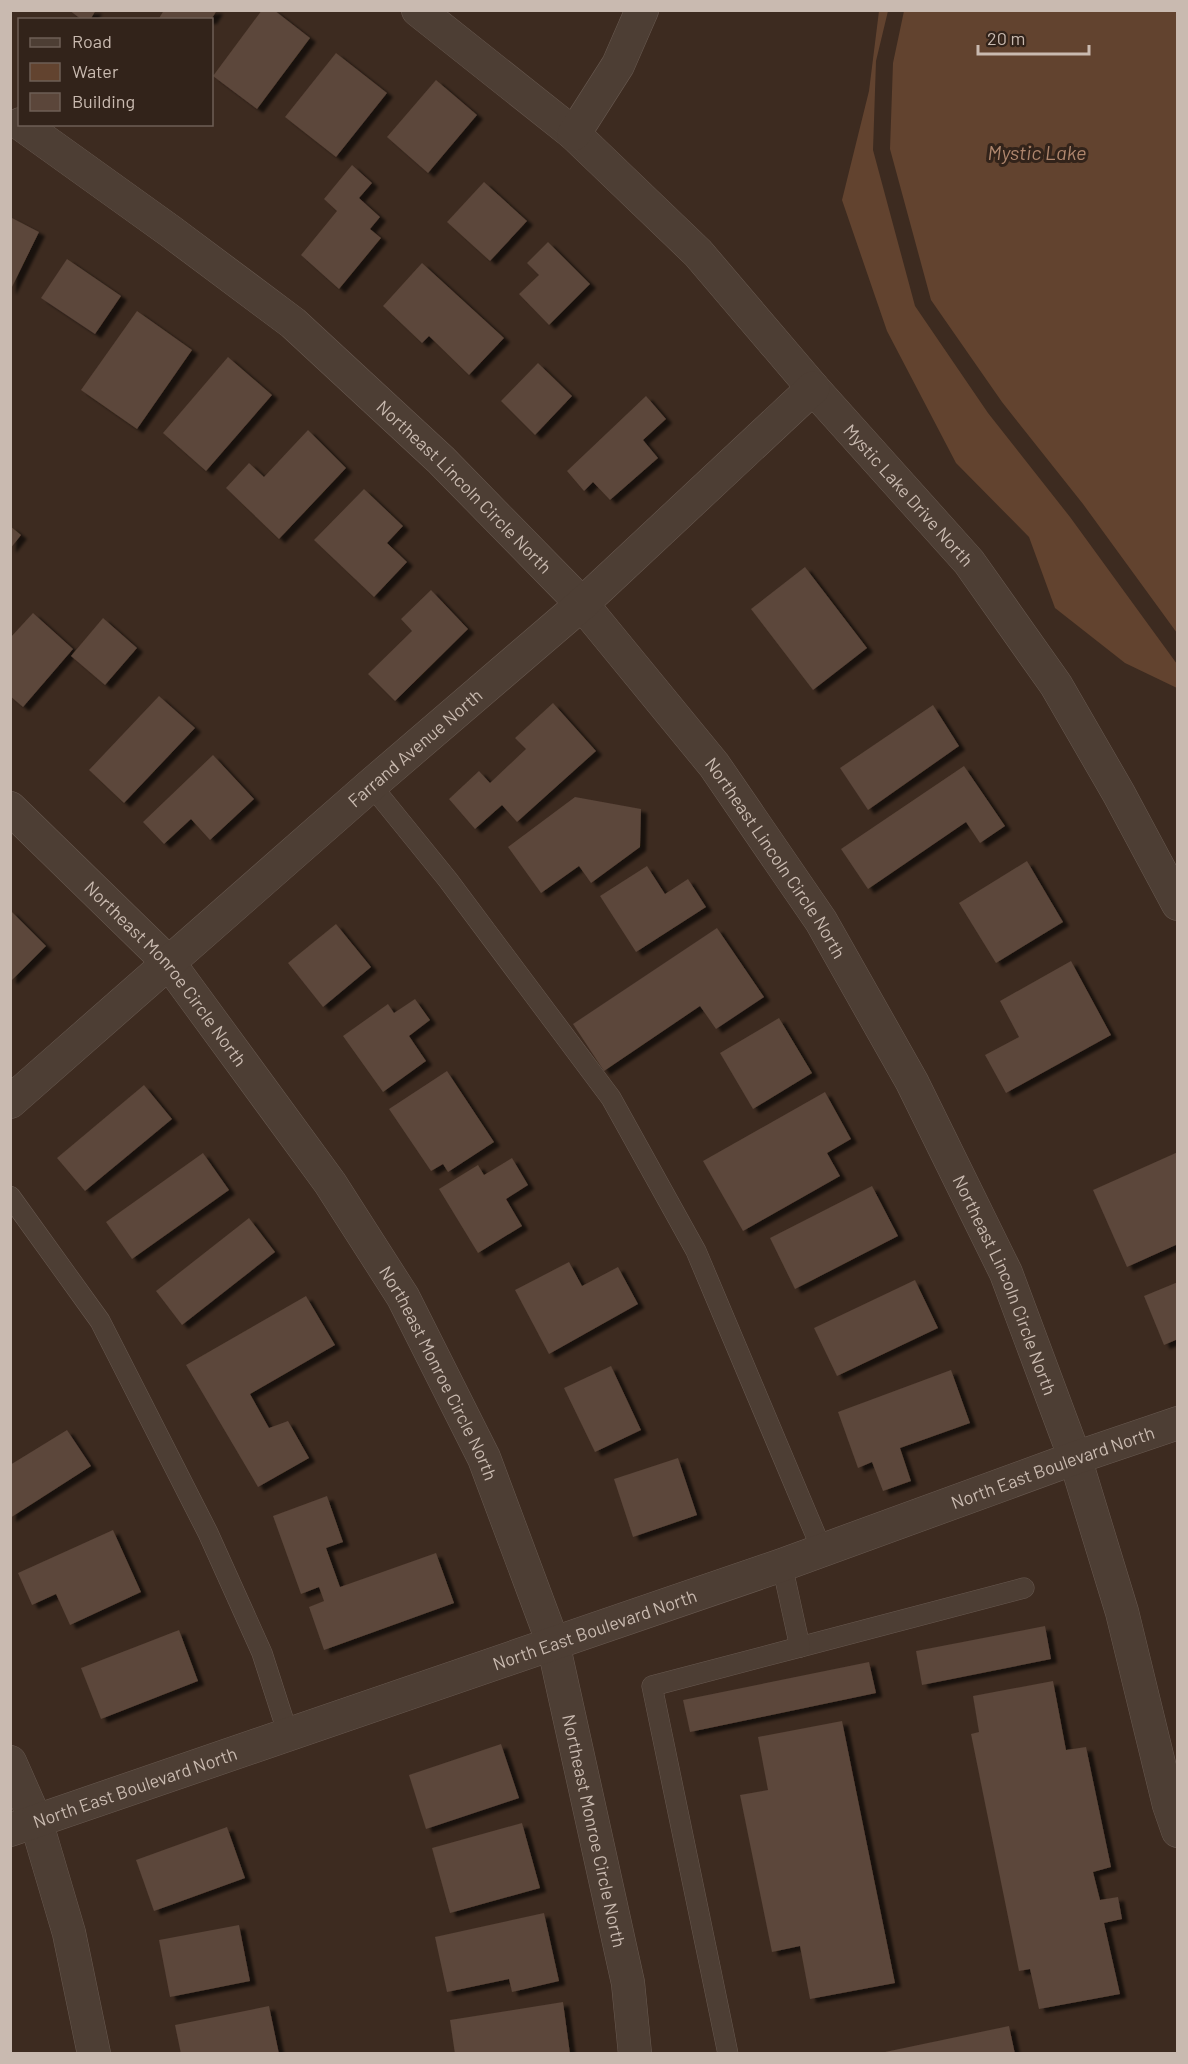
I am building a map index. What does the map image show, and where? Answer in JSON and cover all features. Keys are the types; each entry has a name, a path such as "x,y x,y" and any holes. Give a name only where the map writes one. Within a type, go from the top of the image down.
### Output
{"street":[{"name":"Mystic Lake Drive North","path":"418,10 574,135 698,253 813,388 969,562 1056,685 1119,794 1178,904"},
{"path":"574,135 618,65 642,10"},
{"name":"Northeast Lincoln Circle North","path":"23,126 170,231 293,323 441,460 582,604 714,765 821,921 912,1082 1006,1273 1075,1458 1122,1612 1169,1805 1178,1831"},
{"name":"Farrand Avenue North","path":"10,1102 371,785 582,604 813,388"},
{"name":"Northeast Monroe Circle North","path":"10,808 170,963 330,1183 403,1297 484,1458 553,1643 628,1983 635,2054"},
{"name":"North East Boulevard North","path":"23,1825 782,1565 1075,1458 1178,1423"},
{"path":"10,1762 23,1825 69,1933 94,2054"}],"lane":[{"path":"371,785 448,880 611,1098 696,1251 822,1550"},
{"path":"10,1196 100,1321 208,1533 262,1653 288,1734"},
{"path":"782,1565 800,1647"},
{"path":"729,2054 652,1686 1024,1588"}],"water":[{"path":"879,11 888,11 876,61 873,150 915,306 988,413 1070,517 1177,664 1177,688 1125,663 1055,608 1029,537 956,463 887,331 842,200 869,91"},
{"name":"Mystic Lake","path":"904,11 1177,11 1177,633 1083,504 1002,402 931,300 890,149 893,63"}],"building":[{"path":"69,10 96,10 91,18 79,18"},
{"path":"164,10 217,10 212,18 159,18"},
{"path":"262,10 274,10 310,38 257,109 213,76"},
{"path":"336,53 387,93 336,157 285,117"},
{"path":"436,80 477,115 428,173 387,137"},
{"path":"352,165 372,183 359,198 380,217 370,229 381,238 339,289 301,255 337,211 324,199"},
{"path":"484,182 527,221 490,261 447,222"},
{"path":"10,217 39,232 10,291"},
{"path":"548,242 590,284 549,325 519,294 539,275 527,263"},
{"path":"67,259 121,296 95,334 41,298"},
{"path":"422,263 504,338 469,375 429,336 422,343 383,306"},
{"path":"137,311 192,350 137,429 81,390"},
{"path":"228,357 272,395 206,471 163,433"},
{"path":"538,363 572,396 535,435 501,401"},
{"path":"646,396 666,419 643,440 658,458 610,500 593,482 584,491 567,471"},
{"path":"308,430 346,468 279,539 226,488 249,463 264,477"},
{"path":"364,489 403,526 387,543 407,562 374,597 314,540"},
{"path":"10,526 21,535 10,549"},
{"path":"805,567 867,648 813,690 751,609"},
{"path":"431,590 468,629 395,701 368,674 412,631 401,619"},
{"path":"33,613 73,649 23,707 10,696 10,638"},
{"path":"103,618 137,648 105,685 71,656"},
{"path":"159,696 195,728 124,803 89,770"},
{"path":"553,703 596,751 517,822 502,805 475,829 449,799 479,771 490,783 526,749 515,738"},
{"path":"933,705 959,746 868,810 840,768"},
{"path":"213,755 254,799 210,840 191,819 164,844 143,822"},
{"path":"964,766 1005,826 980,843 966,822 868,889 841,849"},
{"path":"575,797 641,809 640,847 591,883 579,866 541,893 508,847"},
{"path":"1027,861 1063,922 996,963 959,903"},
{"path":"647,866 665,894 688,879 706,907 636,952 600,896"},
{"path":"10,910 46,946 12,980 10,979"},
{"path":"336,924 371,967 323,1007 288,963"},
{"path":"717,928 764,997 716,1029 700,1006 604,1071 573,1024"},
{"path":"1071,961 1111,1035 1006,1093 985,1055 1019,1037 1000,1001"},
{"path":"415,999 430,1020 409,1036 426,1061 383,1092 343,1036 388,1004 394,1013"},
{"path":"779,1018 812,1073 753,1109 720,1053"},
{"path":"447,1071 494,1142 448,1172 443,1164 431,1171 389,1109"},
{"path":"144,1085 172,1119 85,1191 57,1158"},
{"path":"825,1092 851,1139 827,1153 840,1176 743,1231 703,1161"},
{"path":"1178,1152 1178,1244 1127,1267 1093,1190"},
{"path":"203,1153 229,1190 132,1259 106,1222"},
{"path":"512,1158 528,1185 506,1199 522,1226 478,1253 439,1189 478,1165 484,1175"},
{"path":"872,1186 898,1236 795,1289 770,1238"},
{"path":"249,1218 275,1252 182,1325 156,1291"},
{"path":"569,1262 582,1286 618,1267 638,1304 549,1354 515,1290"},
{"path":"915,1280 938,1328 837,1376 814,1328"},
{"path":"1178,1282 1178,1339 1164,1345 1144,1296"},
{"path":"306,1296 335,1345 250,1394 269,1428 288,1421 309,1458 258,1487 186,1365"},
{"path":"611,1366 641,1430 595,1452 564,1388"},
{"path":"951,1370 970,1423 900,1448 911,1481 883,1491 872,1462 858,1468 838,1412"},
{"path":"67,1430 91,1466 10,1518 10,1465"},
{"path":"678,1458 697,1515 633,1537 614,1479"},
{"path":"327,1496 343,1542 326,1548 340,1587 436,1553 454,1603 324,1650 309,1607 324,1601 319,1587 301,1594 273,1516"},
{"path":"113,1530 141,1592 70,1625 56,1594 32,1605 18,1573"},
{"path":"1045,1626 1051,1659 922,1685 916,1651"},
{"path":"179,1630 198,1681 101,1719 81,1668"},
{"path":"869,1662 876,1693 690,1732 683,1700"},
{"path":"1053,1681 1066,1750 1086,1747 1111,1867 1093,1872 1100,1900 1118,1897 1122,1919 1104,1923 1120,1994 1039,2009 1030,1969 1019,1971 971,1734 979,1732 973,1696"},
{"path":"842,1721 895,1983 810,1999 800,1946 772,1952 740,1795 768,1790 758,1737"},
{"path":"501,1744 519,1798 426,1829 409,1775"},
{"path":"522,1823 540,1888 450,1913 432,1848"},
{"path":"227,1827 245,1878 154,1911 136,1860"},
{"path":"544,1913 559,1981 512,1992 509,1979 447,1992 435,1937"},
{"path":"239,1925 250,1981 170,1997 159,1940"},
{"path":"563,2002 570,2054 455,2054 450,2020"},
{"path":"269,2006 279,2054 181,2054 175,2025"},
{"path":"1009,2026 1015,2054 885,2054 885,2052"}]}
